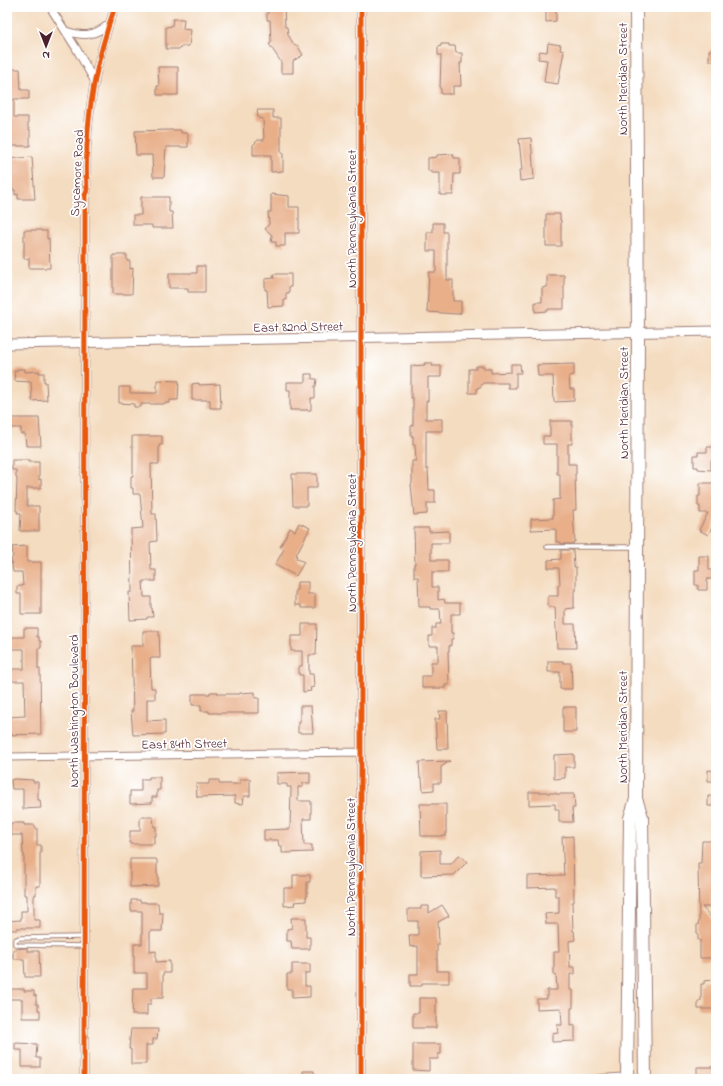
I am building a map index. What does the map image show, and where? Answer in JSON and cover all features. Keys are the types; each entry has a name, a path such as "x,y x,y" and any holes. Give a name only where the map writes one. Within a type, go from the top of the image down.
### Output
{"main road":[{"name":"North Meridian Street","path":"627,1077 630,818 636,799 638,333 636,7"},
{"name":"North Meridian Street","path":"636,799 642,817 645,1079"}],"street":[{"path":"50,7 66,31 95,82"},
{"name":"Sycamore Road","path":"85,342 85,195 87,191 87,149 95,82 109,24 115,7"},
{"name":"North Pennsylvania Street","path":"361,1079 362,7"},
{"path":"66,31 88,35 96,33 109,24"},
{"name":"East 82nd Street","path":"7,344 716,331"},
{"name":"North Washington Boulevard","path":"84,1079 85,342"},
{"name":"East 84th Street","path":"7,757 361,752"}],"lane":[{"path":"547,547 636,547"},
{"path":"84,937 19,938 15,940 15,944 18,945 84,946"},
{"path":"597,1079 598,1077 627,1077"}],"building":[{"path":"276,7 284,7 285,27 287,27 288,35 303,55 293,61 293,73 281,73 281,62 269,44 271,43 270,20 267,20 267,13 268,10 277,10"},
{"path":"546,7 556,7 556,21 546,22"},
{"path":"173,19 184,19 183,29 191,30 189,46 181,46 180,49 166,49 166,27 172,26"},
{"path":"548,43 561,45 560,50 564,51 558,84 544,82 547,60 538,59 540,51 547,52"},
{"path":"441,44 455,46 456,53 462,53 462,63 460,63 461,86 453,86 453,94 441,94 441,55 438,55 438,47 441,46"},
{"path":"709,50 716,50 716,61 709,61"},
{"path":"158,67 178,67 178,95 157,95 157,86 159,86"},
{"path":"7,69 20,69 21,90 29,90 29,99 14,99 14,117 28,117 30,146 7,146"},
{"path":"257,110 273,110 273,118 281,118 281,153 283,153 283,171 271,172 271,155 253,155 253,145 258,140 264,140 263,119 258,118"},
{"path":"181,130 181,133 188,133 188,147 166,147 164,177 153,177 152,155 136,155 135,131"},
{"path":"531,138 534,179 520,181 519,170 522,170 519,139"},
{"path":"453,154 454,158 460,158 460,174 454,174 453,195 440,195 440,173 431,173 431,171 428,171 428,158 437,157 437,155"},
{"path":"32,157 35,199 18,199 18,194 15,195 15,190 12,190 11,174 7,174 7,159"},
{"path":"271,194 289,196 289,207 299,207 299,233 285,233 285,246 276,246 276,242 271,242 272,235 265,229 269,224 268,212 271,212"},
{"path":"141,197 169,197 169,212 172,212 173,228 152,228 152,225 133,225 133,215 141,215"},
{"path":"546,214 560,214 561,246 546,246"},
{"path":"433,223 443,223 443,232 447,232 447,280 453,280 453,301 461,301 461,313 427,312 429,272 436,272 436,251 427,251 427,232 433,232"},
{"path":"24,230 47,231 47,239 49,238 50,268 29,268 29,258 24,259"},
{"path":"113,255 127,255 127,261 130,261 130,269 133,268 132,294 113,294"},
{"path":"197,266 205,266 205,292 188,292 188,288 169,288 169,273 197,273"},
{"path":"273,274 291,274 291,287 289,287 289,293 286,293 284,306 268,307 265,279 274,278"},
{"path":"547,275 564,275 564,309 548,309 548,311 535,312 535,302 542,302 542,288 547,287"},
{"path":"424,363 432,363 432,366 441,366 441,377 428,377 426,419 442,419 442,431 426,431 426,469 428,469 429,490 435,490 435,503 427,503 427,514 414,515 411,484 412,461 416,461 415,445 413,445 413,436 411,436 411,426 413,426 413,398 411,398 411,366 425,365"},
{"path":"511,364 520,364 521,373 516,373 516,388 508,388 508,383 483,383 477,388 477,393 469,393 469,369 476,369 476,366 484,366 484,369 491,369 491,373 511,372"},
{"path":"574,364 574,375 569,376 570,389 574,389 574,401 554,402 553,376 538,376 537,365"},
{"path":"17,369 25,369 25,372 39,371 39,373 44,373 47,400 32,401 31,382 15,381 14,371 17,371"},
{"path":"305,374 312,374 312,379 317,379 315,386 315,398 311,398 311,410 290,410 290,390 287,390 287,382 305,382"},
{"path":"157,380 179,381 178,400 170,400 170,403 164,404 141,404 141,407 134,407 134,404 119,403 119,387 130,387 130,393 157,393"},
{"path":"199,383 199,385 220,384 221,408 210,408 210,400 192,400 192,384"},
{"path":"11,418 39,418 41,446 26,446 25,434 21,434 21,428 11,428"},
{"path":"550,421 572,421 572,444 568,444 568,464 576,464 576,510 573,510 575,542 573,542 573,544 561,544 561,542 556,542 556,529 531,530 531,519 553,518 553,500 560,499 560,474 557,474 557,444 543,444 543,436 550,436"},
{"path":"132,436 162,436 162,445 159,445 159,464 151,464 152,514 156,514 157,541 150,542 151,570 156,570 156,581 143,581 144,597 151,597 153,617 147,617 147,619 130,620 129,592 132,592 131,529 143,528 140,494 133,494 133,488 131,488 131,476 133,476"},
{"path":"707,447 716,447 716,460 711,460 711,470 698,469 698,467 694,467 694,455 698,455 698,452 707,452"},
{"path":"12,460 39,462 39,480 41,479 41,488 27,488 27,506 39,506 39,531 20,531 21,513 17,513 18,511 16,511 17,478 16,470 12,470"},
{"path":"292,474 317,474 317,488 307,488 307,506 293,506"},
{"path":"700,483 716,483 716,520 708,535 699,530 708,513 700,513 700,506 698,506"},
{"path":"299,523 310,528 296,555 296,558 304,562 296,576 275,565 284,549 280,547 290,528 295,531"},
{"path":"414,528 429,528 429,532 449,531 449,543 431,543 431,560 448,560 448,572 432,572 432,587 438,587 438,600 444,599 445,603 460,603 460,614 451,614 451,633 453,633 453,639 451,639 451,646 449,646 448,651 449,685 445,685 445,688 422,688 422,676 431,676 431,662 438,662 438,646 429,646 429,636 432,636 432,628 436,628 436,624 441,624 440,609 419,607 418,577 414,577"},
{"path":"27,546 27,562 41,562 41,614 21,614 21,594 17,594 17,586 23,586 22,572 13,572 11,559 13,557 12,547"},
{"path":"561,550 573,550 574,567 576,567 574,608 565,609 565,624 575,624 576,648 557,648 555,607 548,607 548,596 558,596 558,585 560,585 559,568 548,568 548,560 561,559"},
{"path":"699,556 709,556 709,570 712,570 712,579 707,579 707,590 698,590 698,585 695,585 695,570 699,570"},
{"path":"297,582 308,582 308,594 315,594 315,608 301,608 301,605 295,605 295,590 297,590"},
{"path":"302,624 317,624 316,655 309,655 309,674 313,674 314,687 310,688 311,691 303,692 303,675 299,675 299,666 302,666 302,651 291,651 291,636 302,636"},
{"path":"24,628 37,628 37,637 39,637 39,641 41,641 41,648 38,648 38,669 40,669 41,734 7,735 7,717 25,716 24,681 9,681 9,669 24,669 24,649 9,649 9,637 24,637"},
{"path":"143,631 159,631 160,658 150,659 151,688 155,688 155,699 147,699 147,721 165,720 165,734 133,735 131,711 133,711 131,646 143,646"},
{"path":"548,661 563,661 563,663 571,663 572,689 560,689 560,672 548,672"},
{"path":"210,692 218,692 218,694 240,694 255,692 255,698 259,698 259,713 209,713 209,711 201,711 201,705 192,705 192,694 210,694"},
{"path":"300,706 311,706 313,733 298,733"},
{"path":"563,707 576,707 576,732 563,732"},
{"path":"439,711 447,711 448,749 437,749 435,719 440,719"},
{"path":"574,754 574,767 565,767 565,778 554,779 554,755"},
{"path":"450,761 441,767 441,783 434,783 434,790 423,791 419,762"},
{"path":"708,770 716,771 716,781 708,781"},
{"path":"310,772 310,783 303,783 303,787 298,787 298,801 311,801 311,819 303,819 304,845 312,845 312,852 282,853 282,846 279,846 278,840 264,840 264,830 290,829 291,787 287,787 287,784 277,784 277,773"},
{"path":"149,777 160,777 160,790 157,790 157,797 152,797 152,803 130,804 130,791 141,791 141,779 149,779"},
{"path":"240,779 250,779 250,796 244,796 243,804 235,803 235,796 197,797 196,784 209,784 209,780 219,780 219,784 240,784"},
{"path":"11,780 33,780 33,782 38,782 38,800 40,800 41,808 23,809 23,789 12,789"},
{"path":"529,792 574,794 575,808 572,808 573,822 559,822 559,809 555,809 555,804 529,805"},
{"path":"708,796 716,796 716,806 708,806"},
{"path":"420,804 446,804 446,836 421,836"},
{"path":"140,817 153,817 154,827 156,826 154,844 130,844 130,831 140,831"},
{"path":"11,823 35,825 35,828 37,828 37,845 41,845 40,886 36,886 36,895 34,895 34,920 40,920 40,928 17,928 17,930 7,930 7,921 21,920 21,911 27,911 27,895 24,895 24,854 22,835 10,835"},
{"path":"573,836 574,902 572,902 573,931 575,940 569,941 570,967 575,967 575,974 570,974 570,990 573,990 571,1026 575,1025 575,1041 552,1042 552,1034 558,1033 557,1025 562,1025 561,1008 537,1009 537,999 547,999 547,990 557,990 556,974 554,975 554,952 559,952 558,924 546,924 545,914 559,913 559,896 555,896 555,887 527,888 527,876 564,875 562,837"},
{"path":"702,841 713,841 713,855 716,855 715,891 711,891 711,907 702,907 716,923 711,928 711,950 716,950 716,958 700,958 700,940 698,940 697,933 697,925 699,920 698,863 701,863"},
{"path":"440,850 440,864 451,864 459,855 467,862 454,875 421,876 421,851"},
{"path":"130,859 156,859 158,886 130,887"},
{"path":"293,875 310,875 310,882 307,882 306,901 294,902 295,905 284,906 284,888 293,888"},
{"path":"131,900 140,900 140,902 146,903 158,903 159,913 163,913 162,931 150,931 150,952 156,951 156,962 170,961 170,973 163,973 163,998 151,998 151,1004 147,1004 147,1015 132,1015 133,988 147,988 147,973 134,973 134,944 142,944 142,911 131,911"},
{"path":"442,905 449,916 438,922 439,945 437,945 437,971 449,971 449,983 422,983 422,986 410,986 410,974 418,974 418,946 410,947 409,935 418,935 418,921 408,921 408,909 421,909 421,906 429,906 429,913"},
{"path":"291,918 306,918 306,937 310,937 310,949 292,949 291,941 287,941 287,929 292,928"},
{"path":"27,948 27,951 39,951 40,977 25,977 24,959 13,959 14,949"},
{"path":"292,964 310,964 310,973 305,973 305,986 310,986 310,997 292,998 292,989 287,989 287,974 292,974"},
{"path":"715,980 715,990 713,990 714,1009 698,1009 698,1001 701,1001 701,984 704,984 704,981"},
{"path":"8,989 24,989 24,991 34,991 34,996 36,995 36,1004 38,1004 38,1010 40,1010 40,1018 22,1018 22,999 8,999"},
{"path":"419,998 436,998 436,1028 413,1028 413,1013 419,1013"},
{"path":"131,1029 158,1029 157,1039 153,1039 153,1045 146,1045 146,1064 131,1064 131,1049 129,1049"},
{"path":"15,1043 37,1044 36,1058 40,1058 40,1067 22,1067 22,1050 15,1050"},
{"path":"413,1044 441,1044 441,1054 438,1054 438,1059 429,1059 429,1071 413,1070"},
{"path":"697,1067 716,1067 716,1079 697,1079"},
{"path":"303,1071 314,1071 314,1079 303,1079"}],"cycle path":[{"path":"84,1079 85,195 87,191 87,144 92,98 101,52 115,7"},
{"path":"361,7 361,1079"}]}
